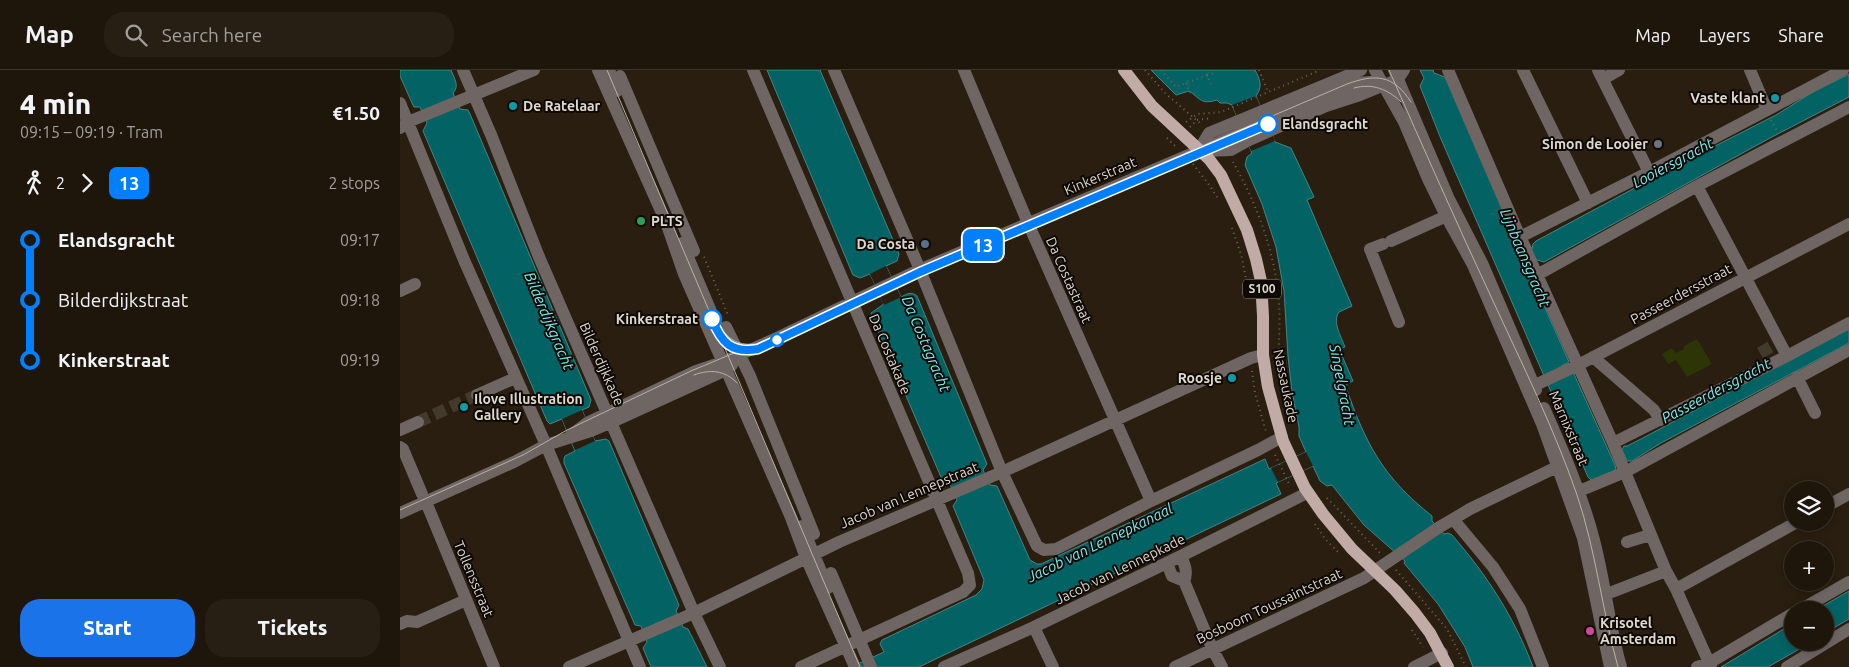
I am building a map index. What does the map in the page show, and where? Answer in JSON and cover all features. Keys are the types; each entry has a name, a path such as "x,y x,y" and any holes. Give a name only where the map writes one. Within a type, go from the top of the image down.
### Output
{"main road":[{"name":"Nassaukade","path":"1124,70 1152,106 1209,159 1220,175 1240,214 1252,243 1261,281 1263,316 1257,357 1268,387 1282,439 1301,491 1352,550 1415,613 1436,656 1448,667"}],"street":[{"name":"Bilderdijkkade","path":"463,70 539,257 610,418 689,615 720,667"},
{"path":"403,124 534,70"},
{"path":"598,70 666,222 684,274 731,361 808,520 814,554 828,605 855,641"},
{"path":"609,70 731,361 790,515 814,554 855,641 862,664"},
{"path":"618,70 728,332 731,361"},
{"name":"Da Costakade","path":"753,70 968,573 970,585 963,592 855,641"},
{"path":"834,70 920,270 1002,472 1037,546 1044,550 1056,548 1150,500 1271,446 1282,439"},
{"name":"Da Costastraat","path":"964,70 1028,223 1150,500"},
{"path":"1199,150 1208,133 1243,130 1264,115 1341,74 1361,70"},
{"path":"1355,84 1371,70"},
{"name":"Marnixstraat","path":"1375,70 1391,78 1407,100 1453,213 1482,265 1535,385 1562,465 1596,550 1610,626 1621,667"},
{"path":"1448,70 1535,272 1619,458 1650,535 1676,589 1706,666 1784,619"},
{"path":"1523,70 1588,203"},
{"path":"1619,70 1601,74 1650,172"},
{"path":"1750,70 1768,113"},
{"path":"1522,241 1588,203 1768,113 1843,70"},
{"path":"1264,115 1326,106 1360,95 1391,78"},
{"path":"1243,130 1264,115 1355,84 1391,78"},
{"name":"Marnixstraat","path":"1391,78 1404,122 1428,180 1453,213"},
{"path":"400,103 403,124 515,378 634,639 640,667"},
{"path":"1535,272 1849,106"},
{"name":"Kinkerstraat","path":"400,513 424,498 521,459 546,445 610,418 920,270 1199,150 1230,150 1243,130"},
{"path":"1698,186 1746,277 1777,344 1787,356"},
{"path":"1399,322 1370,250 1453,213"},
{"name":"Passeerdersstraat","path":"1535,385 1577,366 1849,224"},
{"path":"400,291 416,284"},
{"path":"1573,493 1619,458 1660,420 1849,323"},
{"path":"1619,458 1797,377 1849,350"},
{"name":"Jacob van Lennepstraat","path":"570,667 689,615 814,554 1257,357"},
{"path":"1593,357 1654,410 1660,420"},
{"path":"1797,377 1815,413"},
{"path":"477,396 515,378"},
{"path":"400,430 418,422"},
{"name":"Tollensstraat","path":"400,447 403,449 424,498 494,667"},
{"name":"Bosboom Toussaintstraat","path":"1175,667 1375,571 1438,528 1470,509 1562,465"},
{"name":"Jacob van Lennepkade","path":"944,667 1034,627 1167,563 1301,491"},
{"name":"Marnixstraat","path":"1573,493 1610,667"},
{"path":"1834,502 1849,494"},
{"path":"1453,519 1492,567 1520,609 1543,667"},
{"path":"1676,589 1784,529"},
{"path":"1627,542 1650,535"},
{"path":"1181,556 1187,576 1184,581"},
{"path":"1167,563 1172,576 1184,581 1222,667"},
{"path":"1612,592 1666,571"},
{"path":"1816,601 1849,582"},
{"path":"400,624 407,621 417,622 466,600"},
{"path":"1034,627 1053,667"},
{"path":"1787,667 1845,632 1849,644"},
{"path":"801,667 855,641"},
{"path":"1414,667 1436,656"}],"path":[{"path":"1145,70 1159,87 1208,133"},
{"path":"1161,70 1176,87 1214,73"},
{"path":"1192,117 1198,114 1221,112 1233,107 1264,115 1268,92 1259,70"},
{"path":"1268,92 1317,71 1319,75"},
{"path":"1207,75 1211,84"},
{"path":"1186,83 1190,93"},
{"path":"1768,113 1779,136"},
{"path":"1185,156 1198,169 1218,199"},
{"path":"1230,224 1241,254 1249,298"},
{"name":"Nassaukade","path":"1257,357 1255,393 1271,446 1301,491"},
{"path":"1410,627 1436,656"}],"green space":[{"path":"1697,339 1712,364 1687,377 1676,360 1668,364 1662,354 1672,348 1676,353"}],"water":[{"name":"Bilderdijkgracht","path":"400,70 451,70 456,85 453,93 460,109 468,110 470,114 591,400 589,407 582,410 595,441 606,439 609,441 679,605 676,611 683,627 688,629 707,667 651,667 643,648 647,642 641,626 635,625 564,463 565,456 575,451 562,419 550,424 547,421 423,131 427,123 420,107 414,107 400,76"},
{"path":"767,70 820,70 899,254 897,261 886,266 901,297 911,293 917,296 987,464 983,470 990,485 997,486 1030,560 1041,564 1265,459 1269,469 1306,452 1299,436 1292,392 1284,291 1276,247 1262,204 1245,165 1247,157 1252,153 1232,105 1220,103 1217,100 1204,101 1189,91 1176,95 1151,70 1255,70 1260,83 1256,96 1275,142 1291,148 1314,197 1307,200 1352,306 1339,312 1336,320 1345,347 1339,349 1353,381 1347,384 1346,387 1361,426 1378,459 1401,488 1432,516 1432,521 1444,534 1452,535 1477,565 1508,614 1533,667 1473,667 1465,647 1438,604 1404,563 1405,561 1364,525 1332,485 1327,486 1320,481 1313,466 1276,483 1281,494 919,667 851,667 884,652 880,644 882,640 976,595 982,589 984,580 953,506 957,500 950,484 944,484 872,317 871,313 884,304 870,274 860,278 853,275"},
{"name":"Lijnbaansgracht","path":"1420,70 1433,70 1434,73 1445,77 1532,249 1536,241 1776,115 1813,92 1849,74 1849,97 1770,138 1544,262 1537,260 1526,265 1569,362 1561,366 1574,374 1615,465 1616,469 1614,471 1591,480 1588,477 1441,139 1420,86 1424,78"},
{"path":"1849,328 1849,343 1661,443 1632,461 1627,461 1622,450 1624,446 1641,439"},
{"path":"1849,591 1849,619 1834,628 1834,601 1832,601"},
{"path":"1784,629 1784,651 1796,651 1768,667 1721,667"}],"pier":[{"path":"1256,96 1275,141 1251,151 1232,105"},
{"path":"886,266 901,297 884,305 870,274"},
{"path":"582,410 595,441 575,450 562,419"},
{"path":"1306,452 1313,466 1278,482 1271,468"}],"tunnel":[{"path":"1760,353 1774,345"},
{"path":"418,422 477,395"}],"tram line":[{"path":"607,70 860,667"},
{"path":"1389,70 1537,396 1568,470 1584,516 1618,667"},
{"path":"400,510 523,455 567,430 691,371 775,336 919,267 1347,84 1366,79 1383,79 1397,86 1411,102"},
{"path":"1354,88 1367,86 1379,88 1401,102"},
{"name":"13","path":"712,319 720,336 730,346 742,350 758,349 920,272 1268,124"},
{"path":"719,325 725,334 733,340 742,344 754,344"},
{"path":"694,375 711,371 717,372 727,375 737,383"}],"place":[{"name":"Vaste klant","path":"1775,98"},
{"name":"De Ratelaar","path":"513,106"},
{"name":"Elandsgracht","path":"1268,124"},
{"name":"Simon de Looier","path":"1658,144"},
{"name":"PLTS","path":"641,221"},
{"name":"Da Costa","path":"925,244"},
{"name":"Kinkerstraat","path":"712,319"},
{"name":"Roosje","path":"1232,378"},
{"name":"Ilove Illustration Gallery","path":"464,407"},
{"name":"Krisotel Amsterdam","path":"1590,631"}],"water label":[{"name":"Looiersgracht","path":"1673,163"},
{"name":"Da Costagracht","path":"926,344"},
{"name":"Singelgracht","path":"1342,385"},
{"name":"Passeerdersgracht","path":"1716,391"},
{"name":"Jacob van Lennepkanaal","path":"1100,543"}]}
